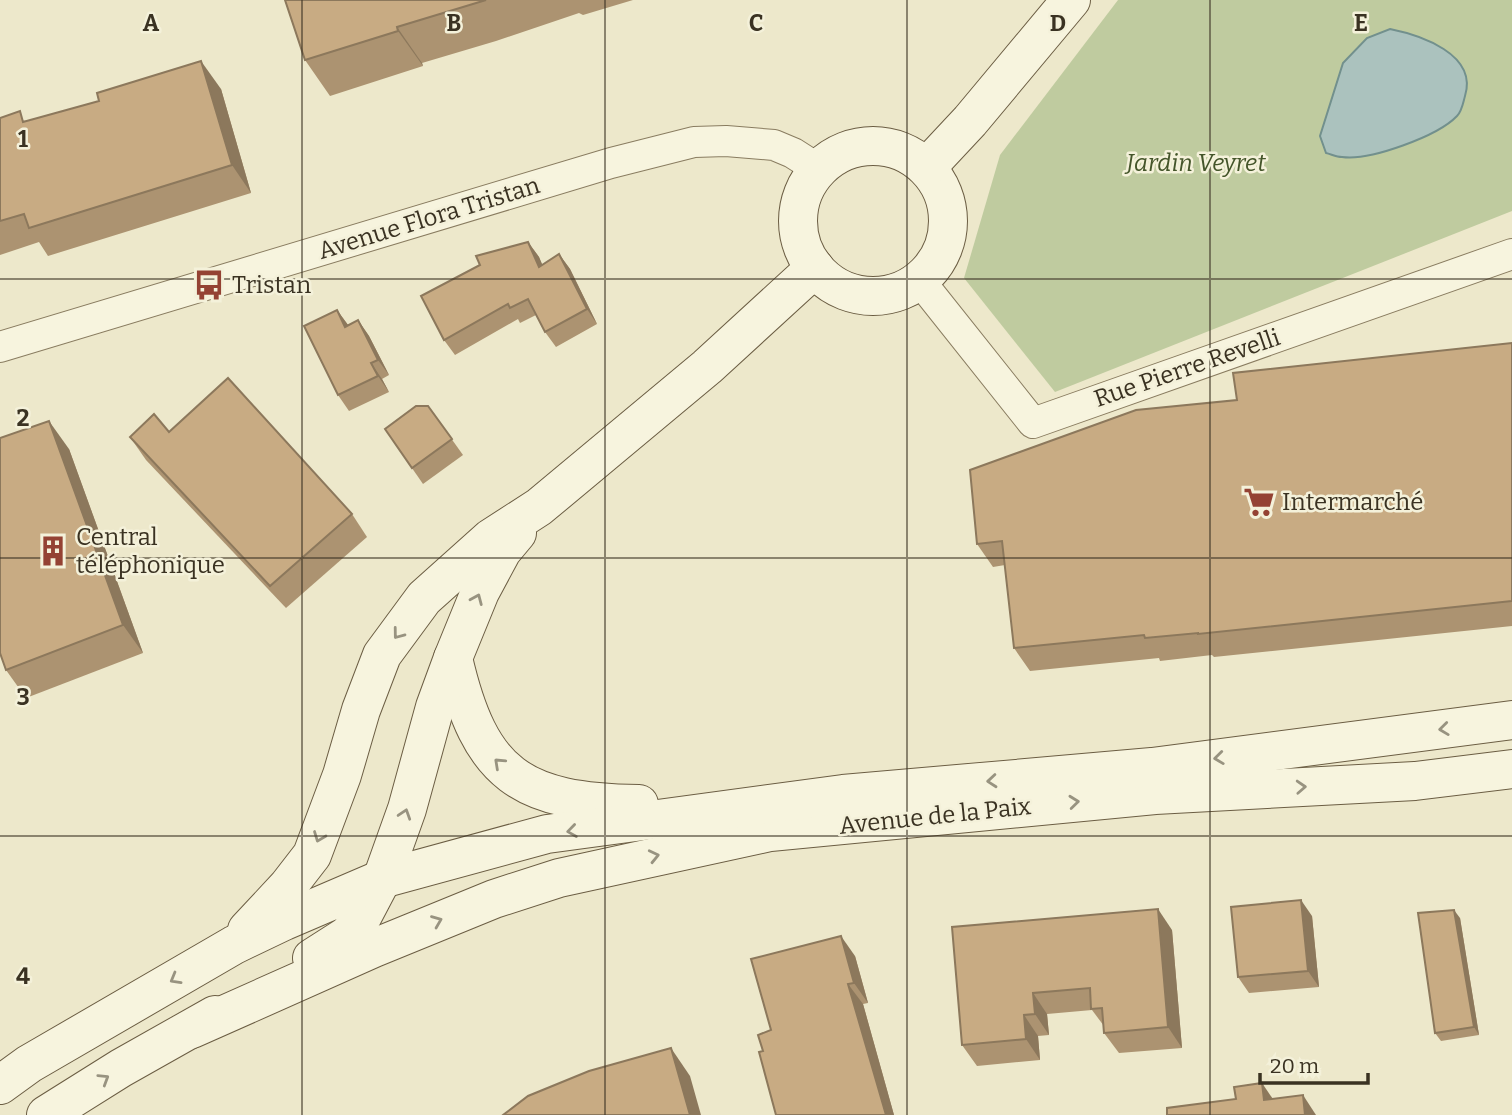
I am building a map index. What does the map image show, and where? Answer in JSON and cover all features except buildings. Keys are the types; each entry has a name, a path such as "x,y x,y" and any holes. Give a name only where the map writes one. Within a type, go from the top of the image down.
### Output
{"main road":[{"path":"927,167 970,121 1071,0"},
{"path":"884,146 907,153 927,167 942,188 949,213 947,239 937,262 920,281 899,292 876,296 853,294 832,284 815,268 804,250 799,229 799,207 806,187 818,169 837,155 860,147 884,146"},
{"path":"10,1071 234,945 288,886 312,855 382,655 424,598 491,538 539,507 707,367 815,268"},
{"path":"46,1115 348,935 361,919 382,879 407,809 435,707 480,592 502,551 539,507"},
{"path":"453,658 467,711 489,754 503,768 533,787 578,800 603,803 753,806"},
{"name":"Avenue de la Paix","path":"234,945 382,879 548,834 843,794 1152,766 1512,720"},
{"name":"Avenue de la Paix","path":"192,1029 374,948 494,899 559,878 770,832 1155,795 1415,780 1512,769"}],"street":[{"name":"Avenue Flora Tristan","path":"0,347 611,163 694,142 726,141 774,145 818,169"},
{"name":"Rue Pierre Revelli","path":"920,281 1033,422 1512,254"}],"green space":[{"name":"Jardin Veyret","path":"1118,0 1512,0 1512,211 1055,392 964,278 1000,155"}],"water":[{"path":"1390,29 1430,42 1455,58 1467,81 1460,112 1448,124 1420,139 1386,151 1354,157 1326,153 1320,136 1343,63 1367,38"}],"place":[{"name":"Tristan","path":"209,285"},
{"name":"Intermarché","path":"1259,502"},
{"name":"Central téléphonique","path":"53,551"}]}
